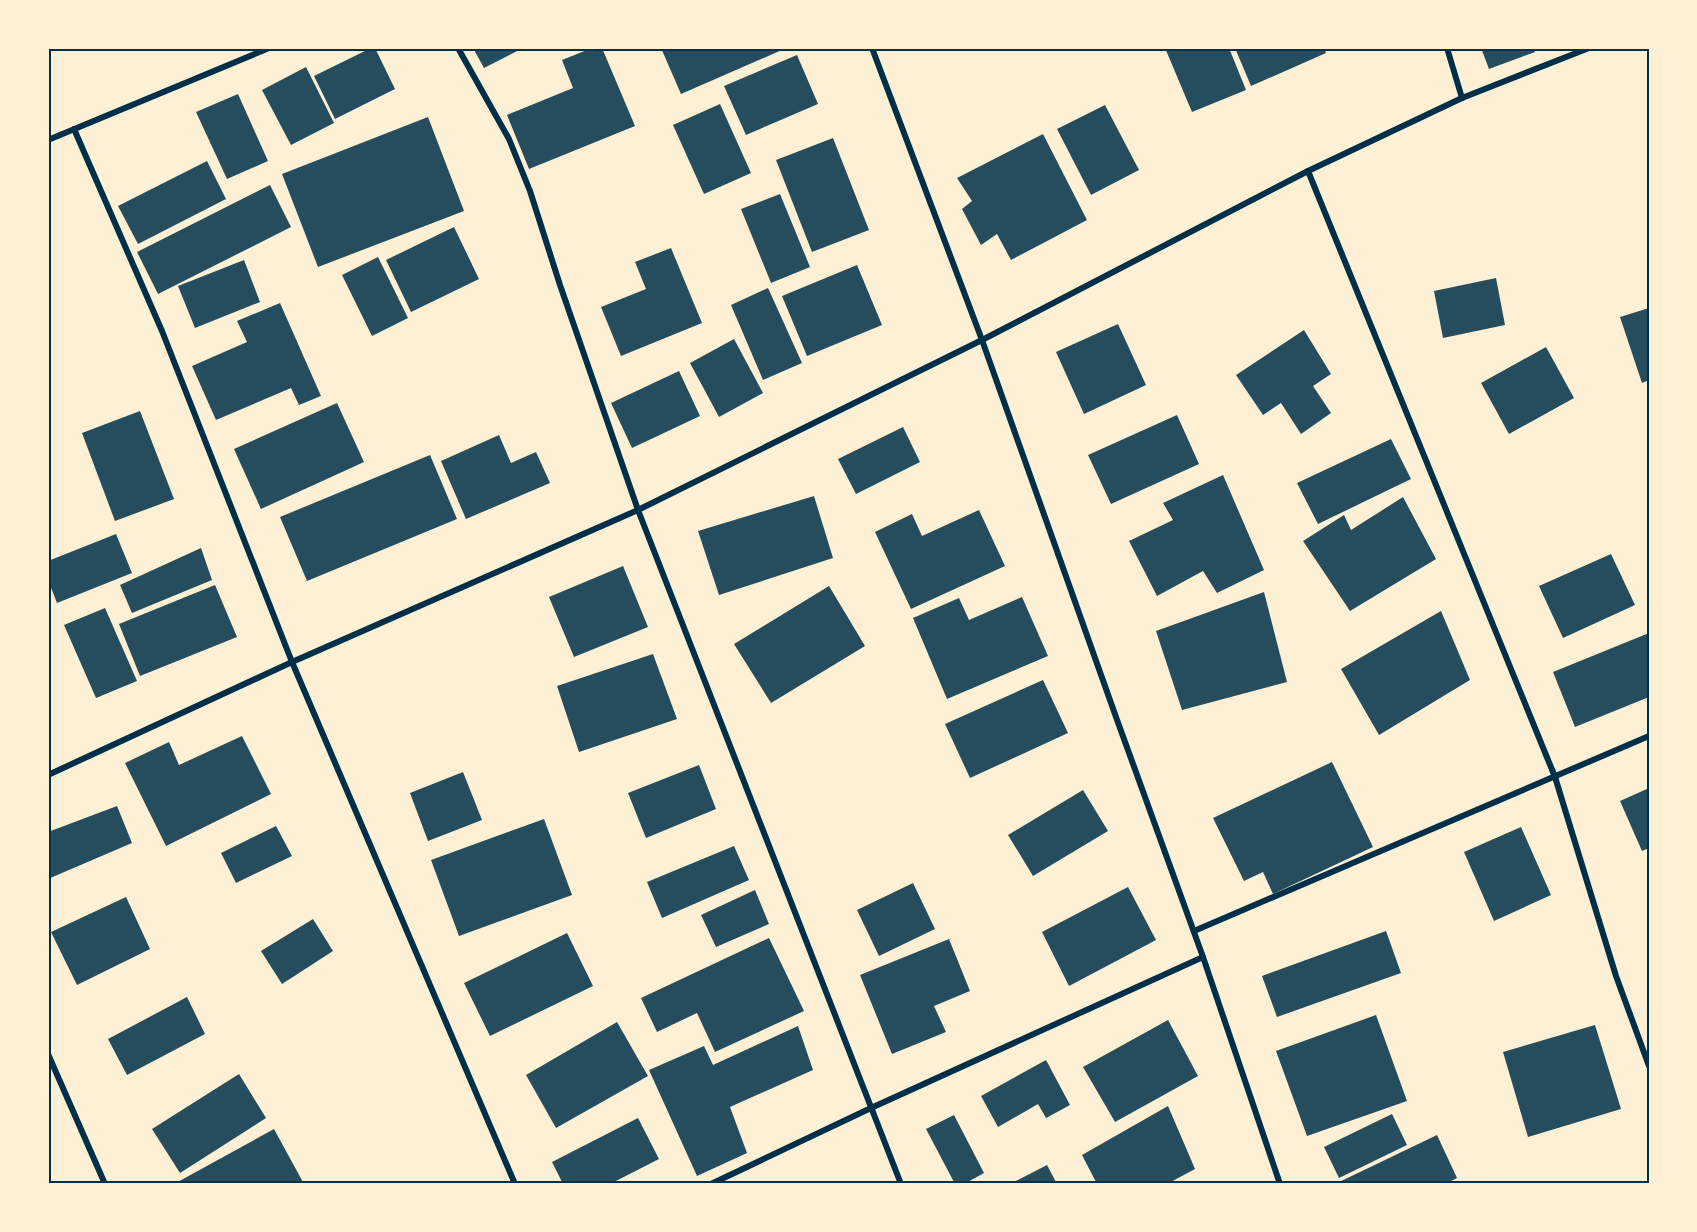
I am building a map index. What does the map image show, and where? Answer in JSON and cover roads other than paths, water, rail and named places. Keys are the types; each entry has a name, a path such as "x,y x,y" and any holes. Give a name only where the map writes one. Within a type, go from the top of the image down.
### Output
{"street":[{"path":"48,140 269,48"},
{"path":"458,48 509,139 530,191 638,510 900,1184"},
{"path":"872,48 982,340 1194,931 1280,1184"},
{"path":"1447,48 1462,98"},
{"path":"48,775 292,662 638,510 982,340 1308,171 1462,98 1589,48"},
{"path":"74,129 162,331 292,662 516,1184"},
{"path":"1308,171 1555,777 1616,976 1649,1066"},
{"path":"1194,931 1649,736"},
{"path":"711,1184 871,1108 1203,957"},
{"path":"48,1054 105,1184"}]}
